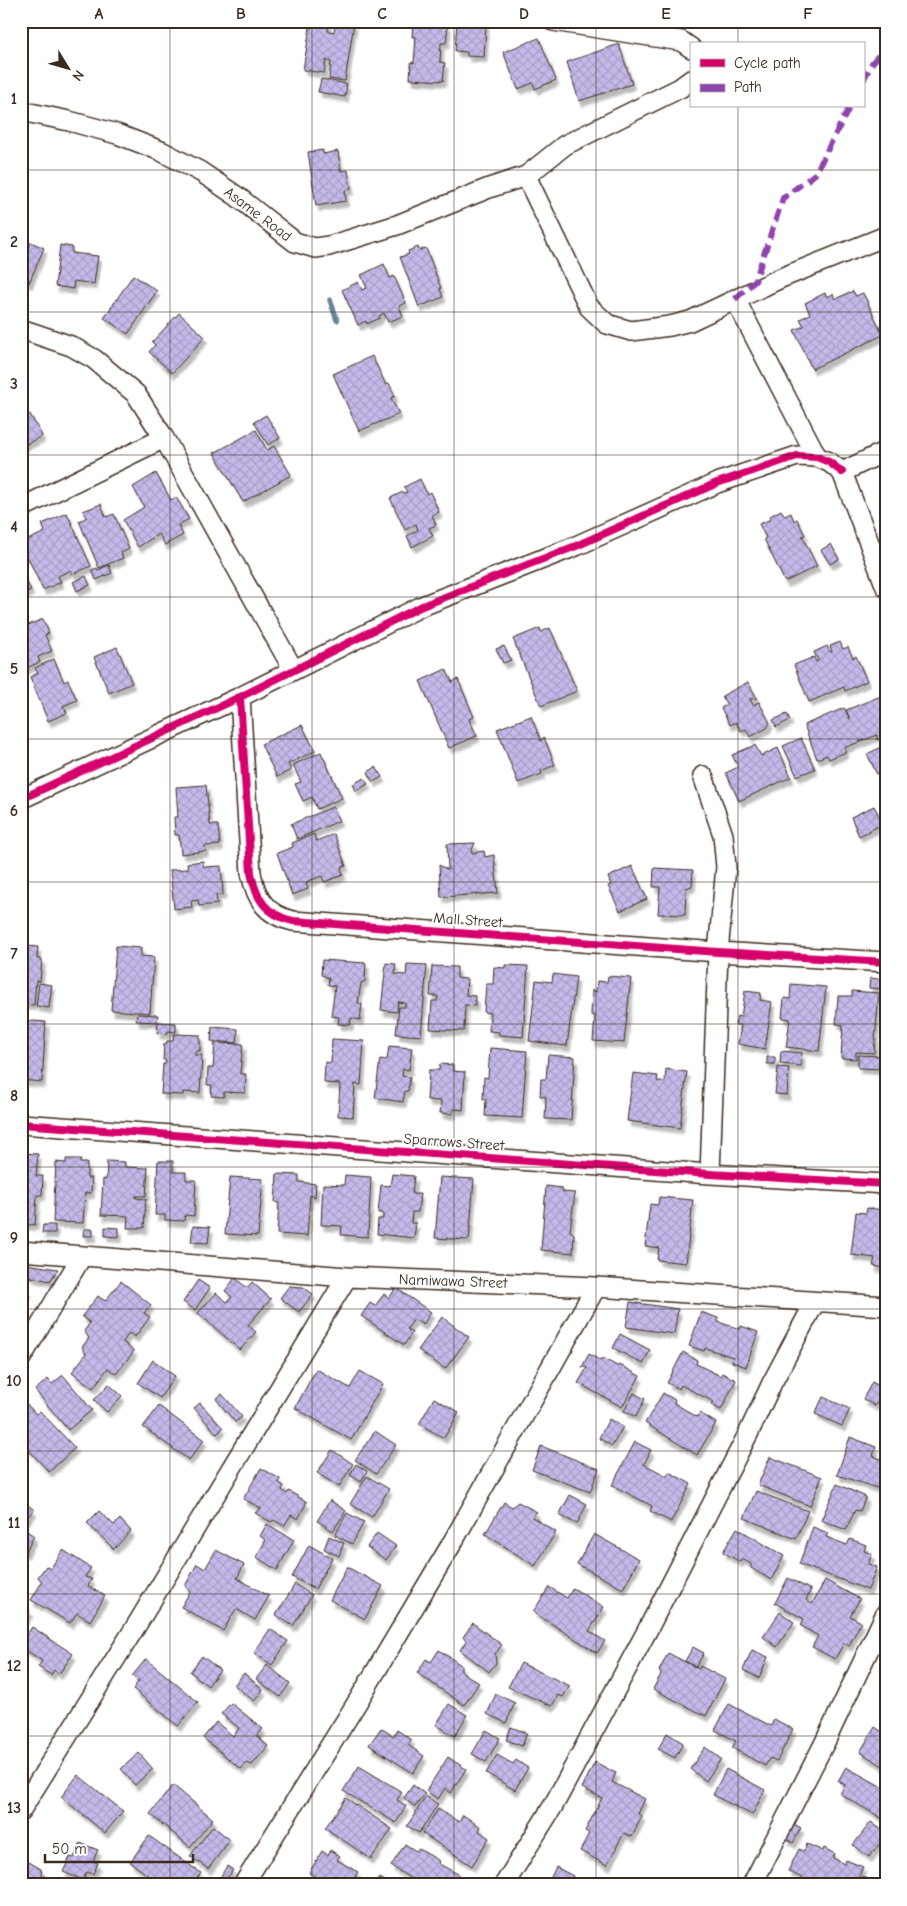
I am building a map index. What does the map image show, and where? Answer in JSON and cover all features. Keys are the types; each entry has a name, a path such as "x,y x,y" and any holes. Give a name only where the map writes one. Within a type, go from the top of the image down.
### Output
{"street":[{"path":"553,21 681,41 690,47"},
{"path":"690,81 680,88 565,145 526,176 589,307 607,324 631,331 670,326 690,321 781,278 886,236"},
{"name":"Asame Road","path":"21,111 69,120 160,150 201,172 238,197 295,242 315,248 329,246 397,225 489,188 526,176"},
{"path":"736,299 818,457"},
{"path":"21,329 71,346 94,359 136,394 164,438 293,669"},
{"path":"21,508 164,438"},
{"path":"842,472 886,451"},
{"path":"21,799 240,697 422,606 576,546 717,483 798,456 818,457 829,462 842,472 886,587"},
{"name":"Mall Street","path":"240,697 251,873 254,888 261,901 272,913 282,918 294,921 718,952 886,962"},
{"path":"704,776 723,835 726,867 718,952 710,1174"},
{"name":"Sparrows Street","path":"21,1124 710,1174 886,1184"},
{"name":"Namiwawa Street","path":"21,1251 347,1277 596,1287 886,1306"},
{"path":"21,1358 82,1256"},
{"path":"21,1810 141,1618 347,1277"},
{"path":"243,1885 358,1701 451,1545 596,1287"},
{"path":"504,1885 553,1806 648,1629 815,1302"},
{"path":"752,1885 825,1742 886,1613"}],"building":[{"path":"311,21 329,23 328,31 334,32 336,21 354,23 345,81 329,79 331,62 326,60 324,73 303,70"},
{"path":"413,21 448,24 446,43 441,43 440,62 445,63 443,81 410,79 411,62 414,63 416,37 412,37"},
{"path":"457,21 486,23 484,57 467,56 467,52 455,51"},
{"path":"539,38 556,80 535,89 533,83 518,89 503,52"},
{"path":"619,44 632,84 579,101 567,62"},
{"path":"321,79 347,84 345,97 318,92"},
{"path":"323,150 323,154 338,151 341,171 348,170 351,189 345,190 346,201 316,206 308,152"},
{"path":"21,242 29,246 31,242 44,248 29,283 21,280"},
{"path":"60,245 72,247 72,253 98,256 94,284 74,281 73,289 55,286"},
{"path":"418,247 419,250 426,248 443,297 419,307 400,257 409,254 408,251"},
{"path":"384,264 390,278 394,276 406,303 399,306 403,316 388,322 384,313 379,316 380,318 367,324 366,321 358,325 342,290 358,282 362,290 367,288 361,275"},
{"path":"133,275 157,291 128,334 104,318"},
{"path":"853,291 856,296 863,293 883,335 812,369 794,330 804,326 800,319 810,314 805,303 825,293 827,297 833,294 835,299"},
{"path":"179,313 205,337 172,373 149,352 155,345 152,342"},
{"path":"372,356 386,385 389,383 395,396 391,398 399,414 359,431 333,374"},
{"path":"30,414 42,436 21,447 21,419"},
{"path":"266,415 280,438 268,445 254,422"},
{"path":"256,430 267,450 274,446 291,475 243,502 214,453"},
{"path":"156,473 171,500 176,497 189,519 178,525 183,535 165,545 159,534 138,547 123,520 144,507 133,487"},
{"path":"420,479 427,494 430,492 439,512 432,515 436,525 429,528 433,536 412,547 407,536 418,530 416,524 405,530 390,498 407,492 404,487"},
{"path":"101,504 106,517 114,514 129,549 121,553 123,558 99,568 79,521 86,518 83,511"},
{"path":"781,510 785,516 791,513 794,521 797,519 805,535 802,536 817,566 785,582 764,539 766,538 759,524 771,519 770,516"},
{"path":"67,513 91,566 73,574 71,570 58,576 61,582 43,590 21,543 45,532 42,524"},
{"path":"831,544 839,559 830,564 821,550"},
{"path":"109,565 112,573 96,580 92,570 97,568 98,570"},
{"path":"21,571 31,590 21,596"},
{"path":"86,576 90,585 77,591 73,582"},
{"path":"43,619 49,633 45,635 52,651 38,657 40,662 22,670 21,628"},
{"path":"540,628 541,632 550,628 577,691 541,706 513,639"},
{"path":"840,642 843,649 848,647 853,658 856,656 867,681 845,691 844,687 809,702 794,665 814,657 816,662 818,661 814,652 827,646 830,652 832,652 830,646"},
{"path":"504,646 511,660 503,663 496,649"},
{"path":"117,647 132,683 109,693 94,657"},
{"path":"54,659 64,682 68,680 77,700 63,706 67,713 48,721 30,677 38,673 35,668"},
{"path":"446,669 452,682 458,679 474,717 469,719 477,736 449,748 420,681"},
{"path":"748,682 757,698 750,699 753,705 759,702 770,723 767,728 750,737 746,729 741,731 736,722 730,725 721,708 727,705 722,696"},
{"path":"886,694 886,736 877,740 877,735 844,748 846,752 829,759 827,755 817,759 804,725 844,708 850,719 846,710"},
{"path":"787,714 790,720 776,727 773,720"},
{"path":"531,716 541,741 544,737 555,765 541,771 542,774 518,783 497,729"},
{"path":"302,725 315,751 288,764 291,770 277,777 261,744"},
{"path":"801,738 815,769 797,776 783,746"},
{"path":"755,745 761,756 778,748 791,777 739,801 726,773 738,767 732,755"},
{"path":"886,745 886,778 884,773 877,774 867,754"},
{"path":"321,752 342,798 317,809 312,797 303,801 295,784 301,782 293,765"},
{"path":"376,767 382,777 373,782 368,772"},
{"path":"364,778 368,784 356,791 353,784"},
{"path":"206,785 210,825 218,825 220,845 205,846 206,851 181,854 179,835 175,835 174,817 178,817 176,787"},
{"path":"874,806 883,824 859,836 851,817"},
{"path":"333,807 339,821 297,839 291,824"},
{"path":"314,834 316,841 334,834 346,866 341,867 343,875 324,882 322,876 306,882 308,889 292,895 277,853 293,847 292,843"},
{"path":"475,843 471,853 484,851 485,857 494,855 498,893 441,897 439,865 448,870 447,844"},
{"path":"203,861 204,867 221,866 223,894 216,895 217,904 199,906 198,900 191,901 192,907 174,909 170,870 188,869 187,863"},
{"path":"632,866 647,899 620,911 608,886 611,885 608,877"},
{"path":"654,868 693,870 692,886 686,888 685,915 658,914 660,887 653,887"},
{"path":"21,939 26,940 26,946 38,947 37,959 42,959 40,981 36,980 34,1005 21,1004"},
{"path":"116,946 141,948 141,956 154,957 150,1013 111,1010"},
{"path":"322,960 366,963 365,981 361,983 358,1003 362,1004 360,1020 351,1018 350,1025 338,1024 339,1017 331,1016 335,986 328,985 329,978 321,975"},
{"path":"386,963 396,964 395,974 406,975 407,964 427,965 421,1036 396,1034 399,1007 405,1007 405,1003 398,1002 397,1012 381,1010"},
{"path":"505,965 528,966 523,1037 499,1035 499,1032 489,1031 490,1013 484,1012 486,984 493,984 494,967 505,968"},
{"path":"432,966 457,967 457,978 467,979 466,995 475,996 475,1006 465,1005 464,1031 430,1029 432,1001 437,1001 438,996 430,996"},
{"path":"553,974 576,977 567,1046 529,1041 536,980 552,982"},
{"path":"608,976 631,978 624,1043 593,1041 595,1016 591,1015 592,990 596,992 597,981 607,982"},
{"path":"870,978 886,980 884,989 869,988"},
{"path":"39,983 52,985 49,1008 36,1006"},
{"path":"791,984 826,987 819,1051 786,1047 790,1019 782,1018 784,998 790,999"},
{"path":"745,991 761,993 760,1000 772,1002 765,1049 738,1044 741,1025 735,1025 737,1016 741,1017"},
{"path":"852,991 879,993 874,1053 856,1052 856,1059 841,1058 843,1025 836,1024 838,996 852,996"},
{"path":"137,1014 158,1015 157,1022 136,1021"},
{"path":"21,1020 46,1022 42,1082 21,1080"},
{"path":"158,1022 176,1023 176,1032 168,1031 167,1034 157,1033"},
{"path":"212,1027 238,1029 237,1043 211,1041"},
{"path":"174,1034 200,1035 200,1051 195,1051 195,1055 202,1055 200,1093 183,1092 183,1095 161,1094 163,1064 165,1064 166,1060 163,1060 164,1044 167,1041 173,1041"},
{"path":"332,1039 364,1041 361,1085 355,1084 353,1117 338,1116 340,1084 324,1083 325,1062 331,1063"},
{"path":"215,1043 243,1044 240,1074 246,1074 245,1093 224,1092 224,1097 211,1096 212,1085 207,1085 208,1068 213,1068"},
{"path":"389,1046 412,1048 409,1070 403,1069 402,1076 410,1077 408,1091 405,1091 403,1102 375,1098 380,1059 387,1060"},
{"path":"490,1048 527,1051 522,1118 485,1116 486,1099 483,1099 484,1077 488,1078"},
{"path":"781,1051 802,1053 801,1066 780,1064"},
{"path":"548,1055 575,1057 571,1120 545,1119 546,1097 540,1096 541,1079 546,1079"},
{"path":"858,1055 881,1056 880,1069 858,1068"},
{"path":"767,1057 775,1057 775,1064 767,1064"},
{"path":"440,1064 453,1065 453,1071 465,1072 463,1110 453,1109 453,1114 440,1113 441,1101 427,1100 429,1070 439,1070"},
{"path":"778,1067 789,1068 787,1095 775,1094"},
{"path":"666,1069 687,1072 680,1128 627,1121 633,1073 658,1076 657,1081 665,1082"},
{"path":"21,1153 38,1154 36,1176 43,1176 42,1195 37,1195 35,1225 21,1224"},
{"path":"66,1159 81,1159 80,1163 87,1163 87,1178 92,1178 91,1193 85,1193 83,1223 53,1222 56,1162 66,1163"},
{"path":"107,1161 125,1162 125,1167 148,1168 146,1196 136,1196 136,1198 146,1199 144,1228 127,1228 128,1216 101,1215 103,1179 106,1180"},
{"path":"158,1161 173,1161 173,1172 186,1172 186,1180 196,1180 194,1216 185,1215 184,1221 165,1220 165,1215 155,1215"},
{"path":"277,1174 299,1175 299,1182 316,1184 315,1197 310,1195 307,1236 277,1234 279,1203 275,1202"},
{"path":"392,1174 414,1176 412,1194 420,1194 418,1212 412,1212 411,1223 416,1223 414,1238 377,1234 378,1219 383,1219 383,1213 378,1213 381,1185 390,1186"},
{"path":"345,1175 371,1177 368,1237 341,1235 342,1226 321,1225 323,1184 344,1185"},
{"path":"230,1177 263,1179 258,1236 225,1234"},
{"path":"440,1177 474,1179 469,1240 435,1238"},
{"path":"546,1186 562,1188 563,1192 575,1193 570,1231 574,1234 573,1253 541,1250"},
{"path":"659,1197 693,1200 686,1263 657,1260 659,1248 645,1246 650,1204 658,1205"},
{"path":"867,1208 885,1210 886,1268 873,1266 875,1258 851,1255 856,1212 866,1213"},
{"path":"43,1225 55,1225 55,1233 42,1233"},
{"path":"193,1226 210,1227 208,1243 191,1242"},
{"path":"105,1227 119,1228 119,1237 105,1236"},
{"path":"84,1229 93,1229 93,1236 83,1236"},
{"path":"26,1264 58,1269 50,1281 24,1274"},
{"path":"235,1278 247,1288 252,1282 271,1299 248,1325 256,1332 240,1350 198,1313 216,1293 227,1302 232,1297 225,1291"},
{"path":"198,1280 210,1288 195,1310 183,1302"},
{"path":"121,1281 151,1305 144,1313 150,1317 135,1337 129,1333 123,1342 134,1351 116,1374 108,1368 93,1388 72,1372 86,1354 82,1347 89,1338 84,1331 90,1323 82,1316 98,1296 105,1301"},
{"path":"21,1286 29,1291 21,1305"},
{"path":"289,1286 303,1287 313,1294 299,1312 280,1298"},
{"path":"396,1288 431,1312 423,1325 414,1319 407,1329 412,1333 404,1345 361,1316 370,1303 375,1306 384,1294 389,1298"},
{"path":"630,1302 678,1309 674,1334 626,1327"},
{"path":"701,1312 718,1318 718,1322 740,1329 741,1326 758,1332 746,1367 732,1362 733,1357 705,1348 704,1351 689,1346"},
{"path":"442,1317 469,1337 445,1369 418,1350"},
{"path":"620,1334 650,1350 643,1364 613,1348"},
{"path":"683,1352 697,1360 696,1364 721,1376 722,1373 736,1380 721,1410 711,1405 714,1402 681,1385 679,1389 667,1383"},
{"path":"589,1354 601,1361 602,1358 619,1367 620,1365 640,1376 622,1407 578,1383 587,1368 582,1367"},
{"path":"153,1360 175,1376 160,1398 138,1383"},
{"path":"316,1369 350,1388 360,1371 383,1384 351,1440 295,1408"},
{"path":"63,1375 92,1410 68,1430 35,1390 48,1379 52,1384"},
{"path":"872,1382 885,1389 875,1406 863,1399"},
{"path":"109,1384 122,1396 107,1412 94,1400"},
{"path":"634,1393 645,1399 636,1417 624,1411"},
{"path":"663,1393 675,1400 674,1403 697,1417 700,1413 716,1423 697,1455 645,1423"},
{"path":"222,1394 242,1417 235,1422 216,1399"},
{"path":"823,1397 850,1409 842,1426 815,1414"},
{"path":"434,1398 459,1412 444,1438 419,1424"},
{"path":"23,1400 36,1414 40,1411 75,1448 49,1472 25,1446 21,1449 21,1402"},
{"path":"200,1403 223,1428 217,1434 194,1408"},
{"path":"159,1406 204,1440 189,1460 143,1427"},
{"path":"609,1419 623,1427 612,1446 599,1438"},
{"path":"375,1431 396,1445 376,1474 355,1460"},
{"path":"850,1437 876,1447 873,1456 884,1460 886,1456 886,1491 837,1475"},
{"path":"635,1442 651,1450 644,1464 667,1476 669,1472 691,1484 671,1522 650,1511 652,1506 612,1485"},
{"path":"541,1446 599,1469 590,1492 532,1470"},
{"path":"332,1450 353,1464 339,1487 317,1473"},
{"path":"770,1457 822,1477 810,1506 758,1485"},
{"path":"356,1464 367,1471 361,1482 350,1475"},
{"path":"261,1468 280,1479 279,1483 284,1486 282,1490 287,1494 289,1491 307,1502 298,1519 291,1515 284,1526 274,1520 271,1522 255,1513 261,1508 243,1499"},
{"path":"367,1476 389,1489 372,1517 350,1504"},
{"path":"837,1484 866,1497 860,1511 855,1510 846,1530 821,1520"},
{"path":"756,1491 808,1511 796,1539 744,1518"},
{"path":"570,1495 587,1504 577,1524 559,1515"},
{"path":"21,1499 34,1510 21,1524"},
{"path":"330,1500 346,1511 333,1531 317,1521"},
{"path":"504,1502 512,1507 518,1502 537,1512 532,1517 556,1532 535,1566 485,1534"},
{"path":"99,1511 114,1525 120,1519 131,1531 114,1549 87,1523"},
{"path":"347,1513 364,1522 352,1544 335,1535"},
{"path":"267,1524 294,1540 277,1570 256,1557 266,1540 260,1536"},
{"path":"813,1527 828,1533 826,1537 847,1545 850,1539 866,1545 864,1551 872,1554 868,1564 877,1567 868,1590 799,1564"},
{"path":"737,1528 784,1556 771,1580 751,1568 751,1564 742,1559 740,1562 723,1552"},
{"path":"27,1531 34,1536 25,1553 21,1551 21,1541"},
{"path":"377,1533 396,1546 386,1560 367,1547"},
{"path":"594,1534 639,1559 623,1589 577,1564"},
{"path":"329,1536 344,1543 339,1556 324,1549"},
{"path":"309,1545 332,1558 315,1589 292,1577"},
{"path":"63,1550 91,1568 85,1577 92,1579 88,1586 105,1596 90,1621 77,1613 70,1623 31,1600 42,1582 38,1577 46,1566 50,1569"},
{"path":"216,1550 244,1565 237,1578 269,1596 255,1620 236,1609 223,1631 181,1607 190,1592 185,1586 197,1564 205,1569"},
{"path":"347,1567 383,1586 365,1619 330,1600"},
{"path":"788,1578 811,1590 806,1600 812,1604 825,1580 860,1599 850,1616 861,1622 849,1646 844,1643 835,1659 812,1647 818,1636 801,1626 804,1619 775,1603"},
{"path":"295,1584 312,1595 293,1626 276,1615"},
{"path":"549,1587 567,1598 573,1588 604,1607 589,1631 605,1641 597,1653 533,1612"},
{"path":"21,1605 30,1611 21,1624"},
{"path":"780,1612 794,1622 777,1647 763,1637"},
{"path":"473,1623 502,1645 495,1654 496,1663 489,1672 460,1650 466,1641 463,1637"},
{"path":"32,1627 73,1654 59,1674 54,1670 51,1675 38,1667 42,1661 21,1647 21,1643"},
{"path":"270,1629 288,1641 272,1665 254,1653"},
{"path":"693,1647 704,1653 696,1667 685,1661"},
{"path":"439,1650 461,1665 461,1671 479,1683 464,1705 417,1673 426,1659 431,1662"},
{"path":"752,1650 768,1657 759,1678 743,1670"},
{"path":"668,1653 699,1669 700,1666 725,1679 706,1716 653,1689 661,1674 659,1671"},
{"path":"202,1656 220,1670 208,1686 190,1672"},
{"path":"146,1659 198,1702 178,1726 133,1689 139,1681 132,1676"},
{"path":"521,1663 570,1686 563,1697 558,1695 552,1706 508,1687"},
{"path":"267,1665 290,1683 280,1697 256,1679"},
{"path":"244,1673 263,1690 254,1701 234,1685"},
{"path":"496,1694 515,1703 506,1723 487,1714"},
{"path":"231,1703 263,1729 257,1736 268,1746 252,1765 247,1763 241,1769 203,1738 216,1722 233,1736 239,1728 221,1714"},
{"path":"449,1704 467,1715 455,1736 436,1725"},
{"path":"729,1704 771,1726 774,1719 793,1729 777,1761 770,1758 765,1766 732,1748 736,1741 715,1730"},
{"path":"511,1727 527,1733 522,1746 506,1740"},
{"path":"875,1727 884,1733 886,1729 886,1768 860,1752"},
{"path":"381,1728 393,1736 397,1730 412,1740 408,1745 424,1756 413,1773 369,1745"},
{"path":"486,1730 500,1738 486,1762 472,1754"},
{"path":"667,1733 683,1743 675,1758 658,1749"},
{"path":"705,1747 721,1759 706,1781 690,1769"},
{"path":"139,1753 153,1769 135,1785 121,1769"},
{"path":"497,1755 513,1764 516,1760 528,1768 515,1790 486,1773"},
{"path":"448,1757 466,1769 451,1793 445,1788 438,1799 426,1791"},
{"path":"595,1762 616,1773 612,1782 645,1799 638,1814 642,1816 632,1837 624,1833 607,1865 580,1851 589,1833 585,1831 602,1798 582,1788"},
{"path":"359,1766 402,1792 397,1800 406,1806 396,1823 343,1791"},
{"path":"846,1767 886,1789 886,1813 883,1819 840,1794 845,1785 838,1781"},
{"path":"726,1769 765,1790 752,1815 713,1795"},
{"path":"78,1775 123,1811 105,1833 61,1797"},
{"path":"173,1785 213,1819 190,1847 150,1814"},
{"path":"413,1785 425,1794 415,1807 404,1798"},
{"path":"426,1796 438,1804 419,1833 407,1826"},
{"path":"346,1798 392,1829 371,1859 325,1828"},
{"path":"438,1809 459,1822 463,1815 481,1827 479,1831 489,1838 472,1866 422,1833"},
{"path":"871,1822 886,1833 886,1836 869,1857 853,1845"},
{"path":"794,1824 801,1828 793,1843 786,1839"},
{"path":"213,1826 230,1840 208,1869 190,1856"},
{"path":"149,1836 201,1873 192,1885 161,1885 130,1862"},
{"path":"80,1843 98,1850 93,1861 98,1863 93,1874 87,1872 83,1880 63,1872 70,1857 74,1858"},
{"path":"405,1844 416,1851 419,1849 438,1860 439,1864 460,1875 455,1885 421,1885 391,1866"},
{"path":"807,1844 823,1851 824,1848 835,1854 833,1858 844,1864 846,1860 863,1867 855,1885 816,1885 788,1871 799,1849 804,1851"},
{"path":"330,1850 340,1856 337,1860 358,1872 351,1885 329,1885 309,1873 322,1851 328,1855"},
{"path":"29,1862 41,1869 42,1875 60,1885 21,1885 21,1866 26,1868"},
{"path":"227,1866 233,1870 226,1880 221,1876"},
{"path":"556,1867 573,1876 572,1881 581,1885 554,1885 556,1882 551,1877"},
{"path":"863,1876 873,1882 871,1885 858,1885"},
{"path":"380,1878 392,1885 375,1885"}],"waterway":[{"path":"330,300 337,320"}],"marked path":[{"path":"864,79 872,63 886,47"},
{"path":"735,299 755,281 783,198 815,174 849,108"}],"cycle path":[{"path":"21,799 240,697 422,606 576,546 717,483 797,456 817,457 829,462 842,472"},
{"path":"240,697 251,873 259,898 276,915 293,921 718,952 886,962"},
{"path":"21,1124 710,1174 886,1184"}]}
